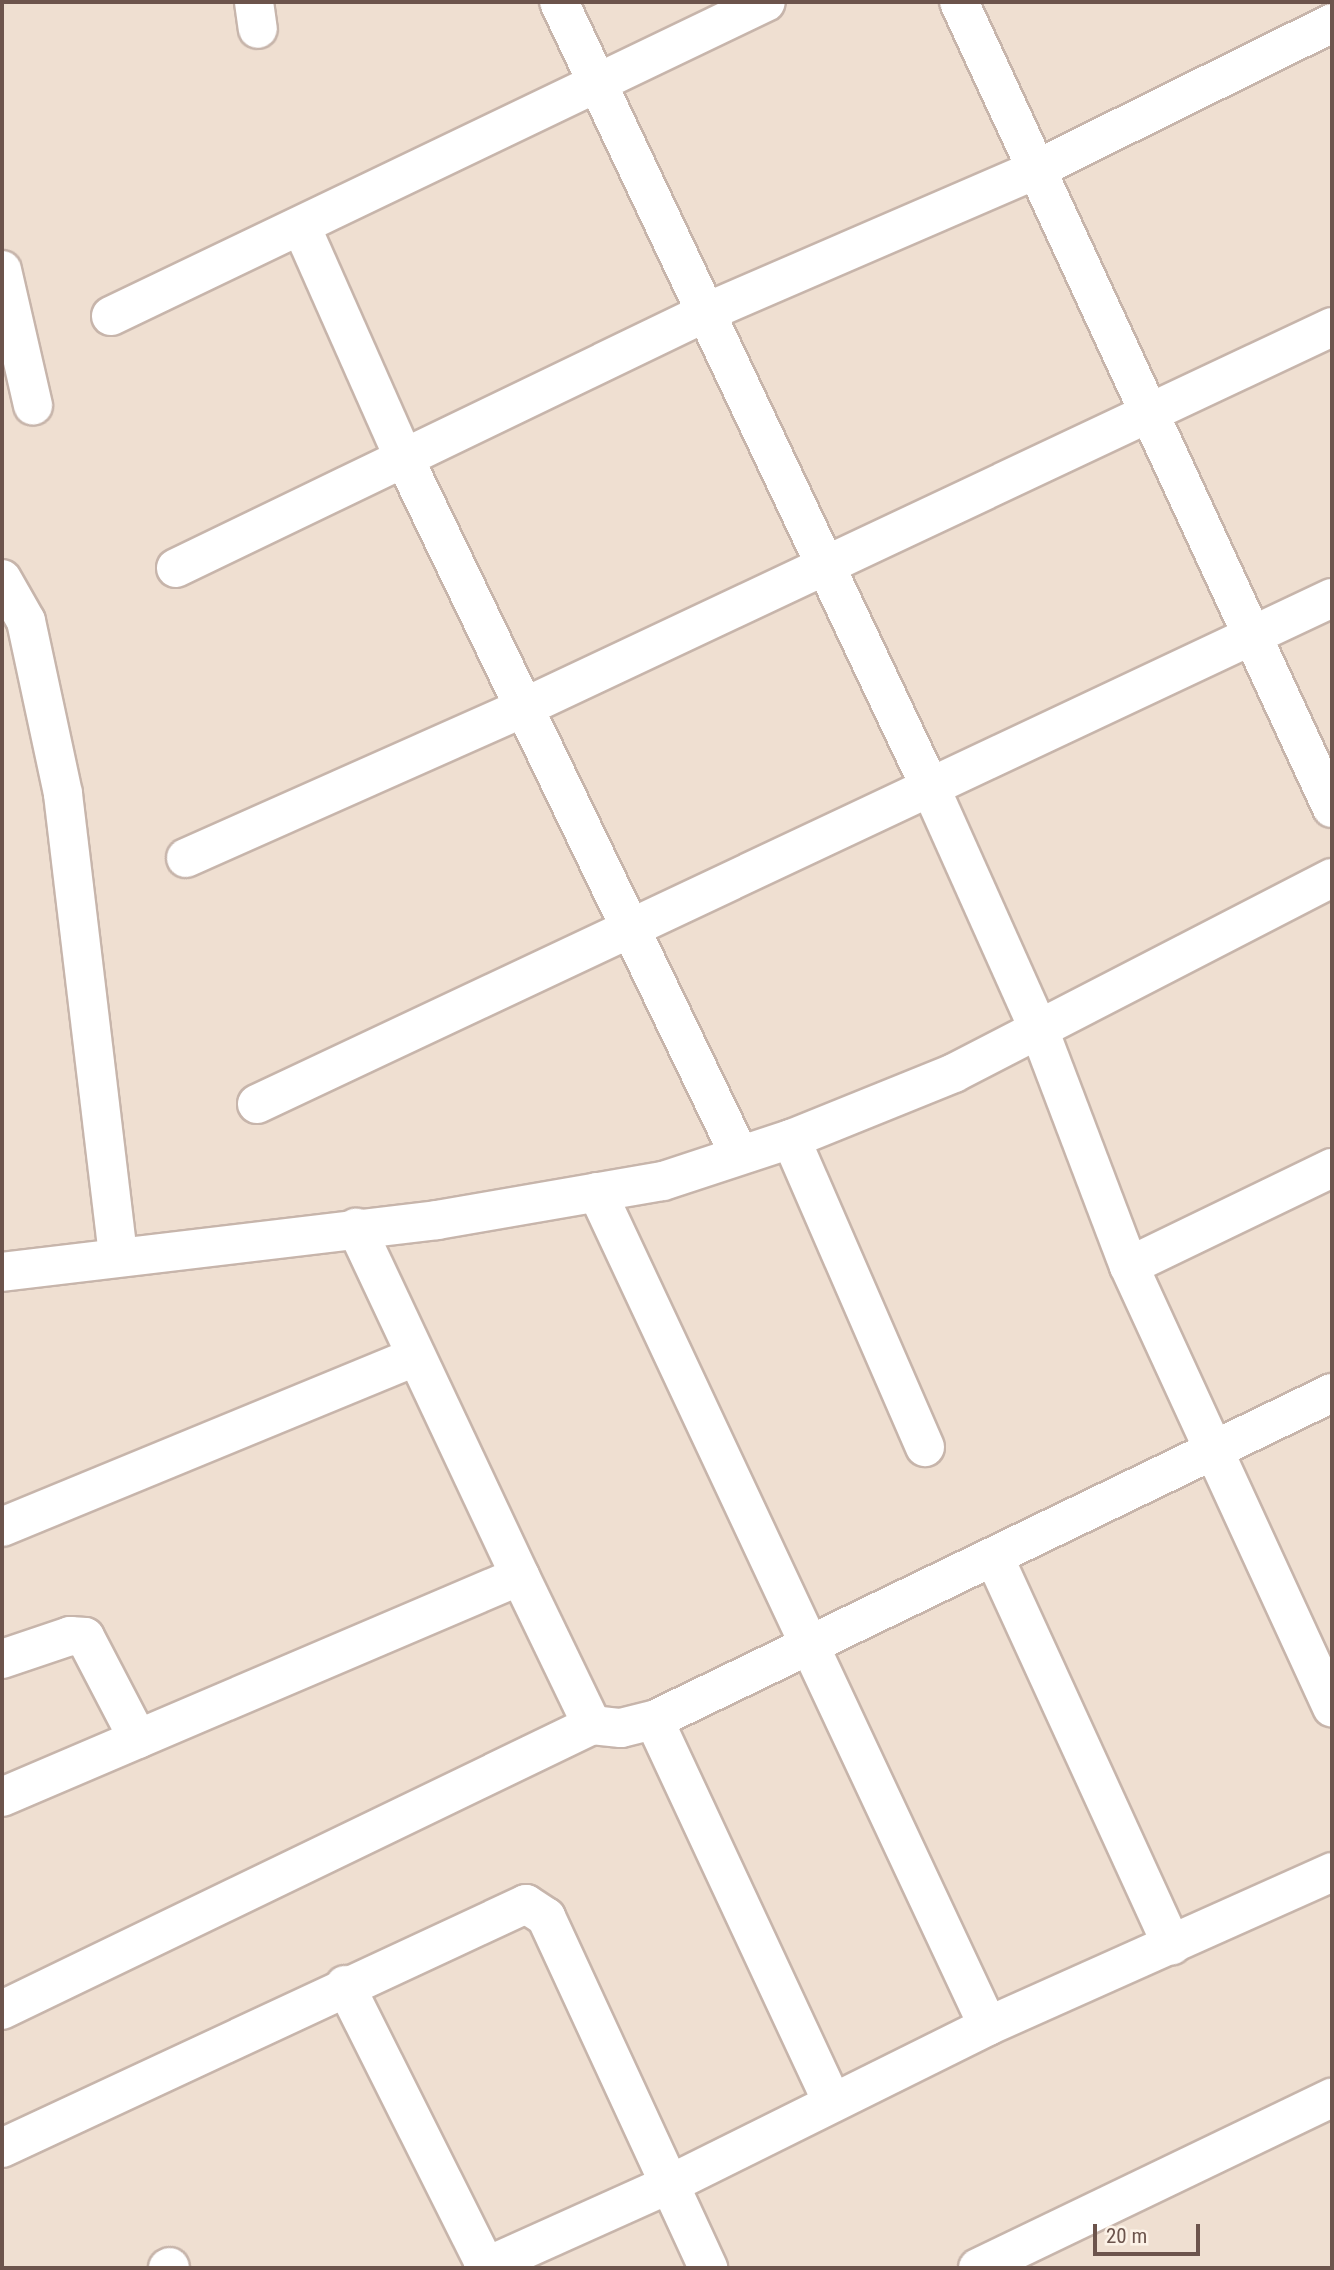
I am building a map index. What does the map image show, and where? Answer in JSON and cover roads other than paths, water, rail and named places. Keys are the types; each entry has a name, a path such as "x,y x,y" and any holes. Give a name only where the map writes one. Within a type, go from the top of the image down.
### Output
{"street":[{"path":"559,2 932,791 1040,1032 1129,1266 1216,1447 1332,1708"},
{"path":"111,316 598,85 766,2"},
{"path":"959,2 1332,808"},
{"path":"176,568 706,312 1037,169 1332,23"},
{"path":"301,226 404,458 527,706 739,1154"},
{"path":"2,270 33,405"},
{"path":"187,858 527,706 824,562 1150,415 1332,327"},
{"path":"2,579 67,819 118,1253"},
{"path":"257,1104 932,791 1332,598"},
{"path":"2,1272 118,1253 356,1228 663,1181 791,1139 1040,1032 1332,878"},
{"path":"791,1139 925,1447"},
{"path":"1129,1266 1332,1168"},
{"path":"597,1192 806,1646 988,2026"},
{"path":"356,1228 413,1358 592,1725"},
{"path":"2,1527 413,1358"},
{"path":"2,2010 592,1725 621,1728 654,1720 995,1559 1216,1447 1332,1393"},
{"path":"995,1559 1172,1945"},
{"path":"2,1797 520,1576"},
{"path":"2,1659 69,1636 85,1637 138,1739"},
{"path":"654,1720 831,2101"},
{"path":"345,1985 485,2267 668,2185 831,2101 988,2026 1332,1872"},
{"path":"2,2148 513,1907 537,1909 546,1917 708,2268"},
{"path":"978,2268 1332,2098"}]}
